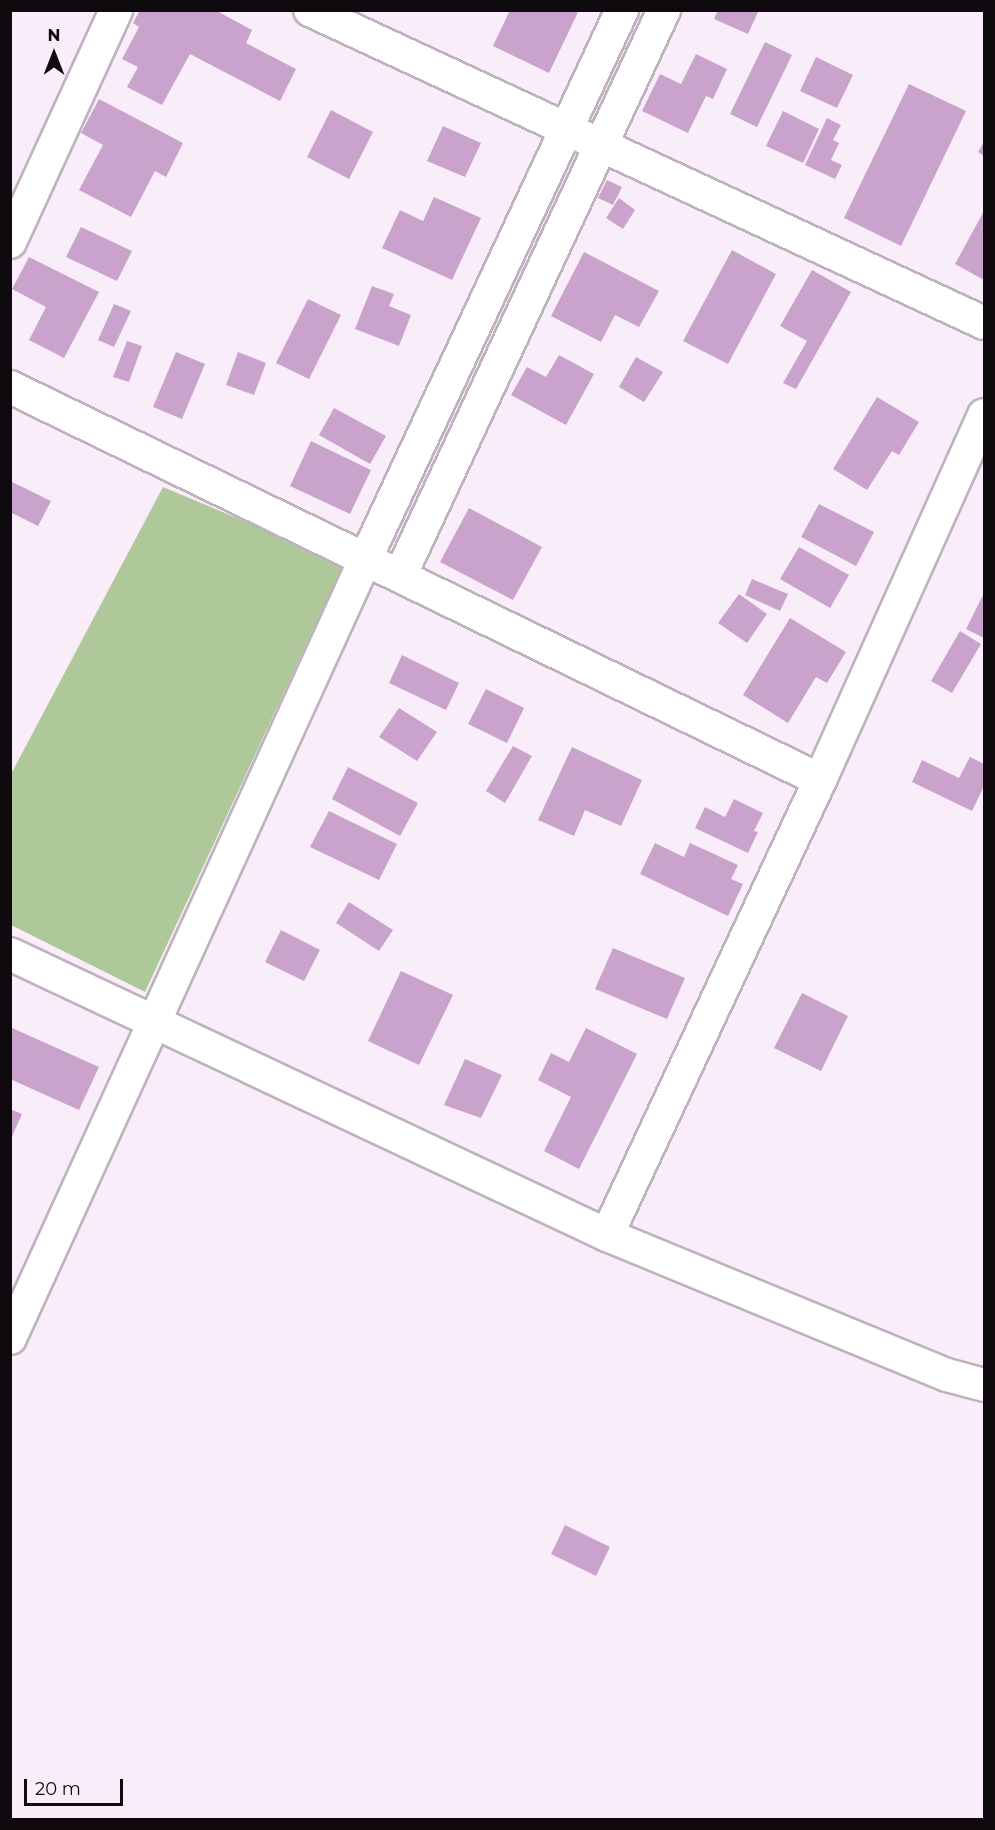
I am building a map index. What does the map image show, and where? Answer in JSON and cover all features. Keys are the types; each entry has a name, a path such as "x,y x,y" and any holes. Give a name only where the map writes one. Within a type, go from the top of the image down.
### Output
{"street":[{"path":"10,242 116,10"},
{"path":"309,10 984,323"},
{"path":"10,1338 365,560 568,130 622,10"},
{"path":"400,576 664,10"},
{"path":"10,387 820,780"},
{"path":"607,1235 820,780 984,416"},
{"path":"10,954 607,1235 947,1375 984,1385"}],"green space":[{"path":"163,487 344,563 145,992 11,925 10,776"}],"building":[{"path":"140,10 215,10 252,30 246,43 296,69 280,101 190,54 162,105 127,87 138,67 122,59 139,27 133,23"},
{"path":"510,10 579,10 549,73 493,46"},
{"path":"718,10 759,10 748,34 714,19"},
{"path":"765,42 792,55 757,127 730,114"},
{"path":"696,54 727,69 713,99 706,96 688,133 642,111 660,74 681,84"},
{"path":"816,57 853,75 837,108 800,91"},
{"path":"909,84 966,111 901,246 844,218"},
{"path":"99,99 183,143 166,177 155,171 131,217 79,190 103,145 81,133"},
{"path":"331,110 373,132 349,179 307,157"},
{"path":"783,111 819,129 803,163 766,146"},
{"path":"827,118 841,125 833,140 839,143 831,160 842,165 835,179 805,165"},
{"path":"443,126 481,143 465,177 427,161"},
{"path":"984,142 984,156 978,152"},
{"path":"607,180 622,187 613,205 598,198"},
{"path":"434,197 481,218 452,280 382,248 400,210 423,221"},
{"path":"619,198 635,210 623,229 606,218"},
{"path":"984,211 984,280 955,264"},
{"path":"81,227 132,251 117,281 66,257"},
{"path":"732,250 776,274 728,364 683,341"},
{"path":"584,252 659,291 639,327 615,315 601,342 551,316"},
{"path":"29,257 99,292 64,358 29,340 46,307 12,289"},
{"path":"812,270 851,292 796,389 783,383 807,341 780,326"},
{"path":"372,286 394,294 389,306 411,315 399,346 355,329"},
{"path":"308,299 341,315 309,379 276,363"},
{"path":"114,304 131,311 114,347 98,340"},
{"path":"127,341 142,346 129,382 113,377"},
{"path":"176,352 205,364 182,419 153,407"},
{"path":"238,352 266,363 254,395 226,385"},
{"path":"559,355 594,374 566,425 511,395 527,367 546,377"},
{"path":"636,357 663,372 644,402 619,387"},
{"path":"877,397 919,422 899,455 892,451 867,490 833,469"},
{"path":"334,408 386,436 370,464 319,435"},
{"path":"311,441 371,470 350,514 290,486"},
{"path":"10,481 51,501 38,526 10,512"},
{"path":"819,504 874,532 856,566 801,537"},
{"path":"469,508 542,547 513,600 440,562"},
{"path":"799,547 849,575 830,608 780,579"},
{"path":"752,579 788,594 780,611 745,595"},
{"path":"984,593 984,638 966,629"},
{"path":"739,594 767,614 747,643 718,623"},
{"path":"790,618 846,652 827,683 816,677 788,723 743,695"},
{"path":"960,631 981,644 952,693 931,681"},
{"path":"402,655 459,683 446,710 389,683"},
{"path":"486,689 524,708 507,743 468,724"},
{"path":"399,708 437,732 417,761 379,737"},
{"path":"513,746 532,756 505,803 486,791"},
{"path":"572,747 642,780 621,826 585,810 574,836 538,820"},
{"path":"970,757 984,764 984,786 972,811 912,782 922,760 959,778"},
{"path":"348,767 418,803 400,836 332,799"},
{"path":"734,799 763,813 754,831 758,832 748,853 695,828 705,807 725,817"},
{"path":"329,811 397,844 379,880 310,847"},
{"path":"655,843 684,857 690,843 738,865 731,879 743,884 728,916 640,874"},
{"path":"349,902 393,930 379,951 336,923"},
{"path":"281,930 320,950 304,981 265,962"},
{"path":"613,948 685,978 667,1019 595,989"},
{"path":"401,971 453,995 419,1065 368,1041"},
{"path":"802,993 848,1016 821,1071 774,1048"},
{"path":"10,1027 99,1067 79,1110 10,1079"},
{"path":"586,1028 637,1054 579,1169 544,1151 571,1097 538,1080 551,1053 569,1062"},
{"path":"465,1059 502,1075 481,1118 444,1105"},
{"path":"10,1109 22,1114 10,1141"},
{"path":"565,1525 610,1547 596,1576 551,1554"}]}
